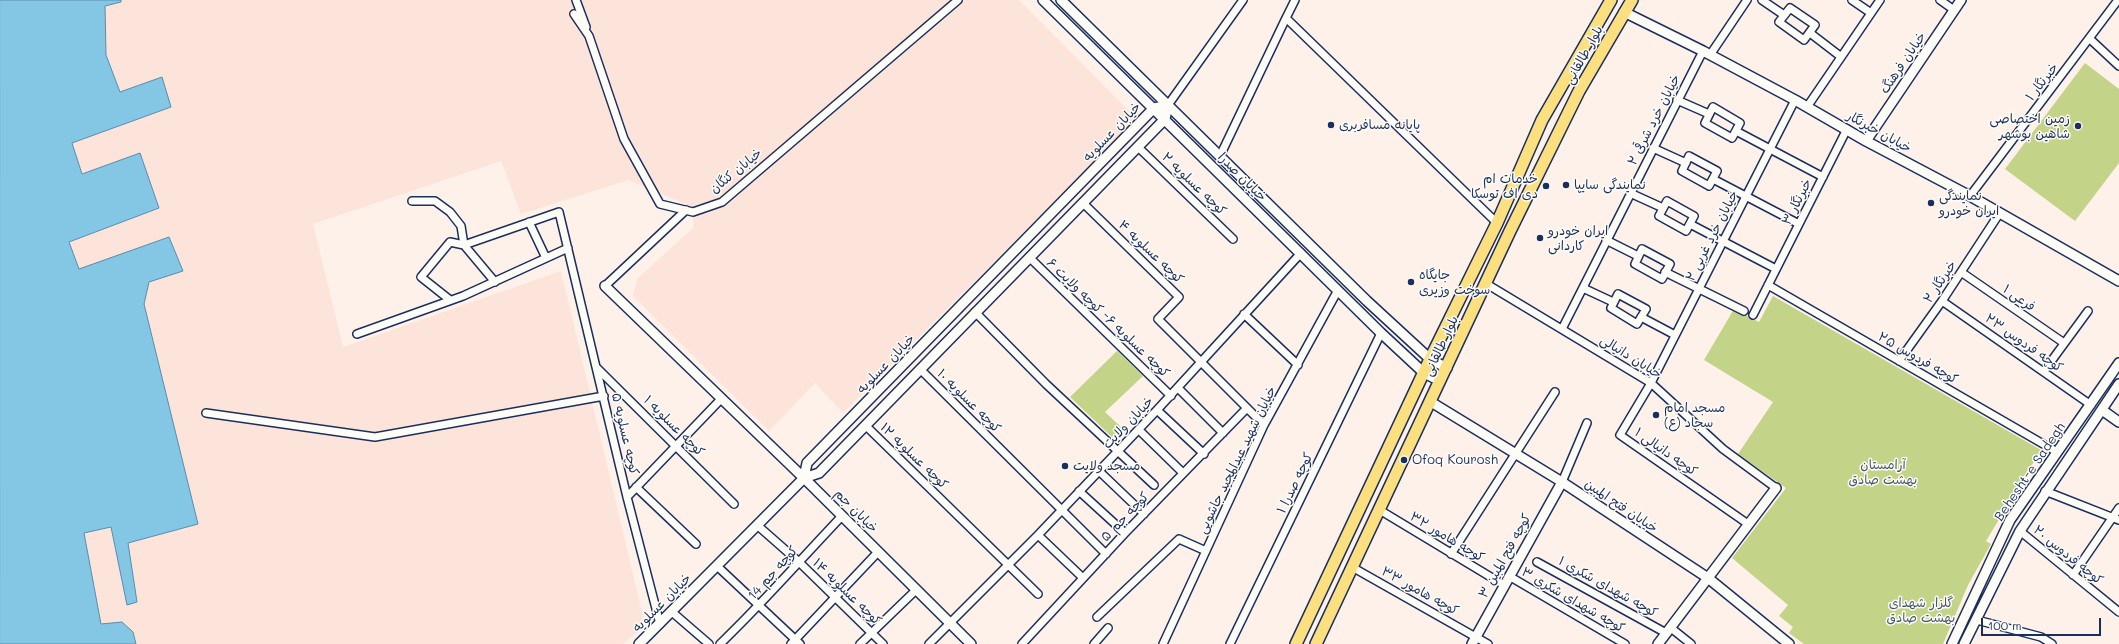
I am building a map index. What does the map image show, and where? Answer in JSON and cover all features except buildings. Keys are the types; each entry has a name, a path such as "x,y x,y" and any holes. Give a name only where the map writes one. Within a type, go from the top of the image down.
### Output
{"main road":[{"name":"بلوار طالقانی","path":"1296,644 1430,359 1497,222 1542,120 1611,0"},
{"name":"بلوار طالقانی","path":"1316,644 1378,509 1447,368 1485,283 1579,91 1632,0"},
{"path":"1336,558 1352,567"}],"street":[{"path":"576,0 589,36"},
{"name":"خیابان کنگان","path":"574,14 589,36 624,139 660,204 693,212 722,202 958,0"},
{"name":"خیابان صدرا","path":"1043,0 1381,333 1424,373 1440,381"},
{"name":"خیابان صدرا","path":"1061,0 1367,301 1430,359 1447,368"},
{"path":"1165,119 1168,105 1243,0"},
{"path":"1220,156 1295,0"},
{"name":"خیابان خرد شرقی ۲","path":"1562,329 1677,100 1707,53 1747,0"},
{"path":"1762,0 1784,15"},
{"path":"1852,0 1871,13"},
{"path":"1807,107 1840,56 1880,0"},
{"path":"1940,0 1954,10"},
{"name":"خیابان فرهنگ","path":"1866,141 1961,0"},
{"name":"خبرنگار ۱","path":"1970,196 2118,0"},
{"path":"1790,8 1815,25 1804,40 1779,22 1784,15 1790,8"},
{"name":"خیابان خبرنگار","path":"1624,12 1707,53 1795,100 1866,141 1970,196 1999,214 2119,281"},
{"path":"1286,18 1497,222"},
{"path":"1810,33 1840,56"},
{"path":"2090,39 2119,66"},
{"path":"1677,100 1709,114"},
{"name":"خیابان خرد غربی ۲","path":"1651,383 1795,100"},
{"name":"خیابان عسلویه","path":"804,478 807,463 1154,108 1168,105"},
{"path":"1713,108 1740,123 1732,138 1705,122 1709,114 1713,108"},
{"name":"خیابان عسلویه","path":"639,644 804,478 819,473 1165,119"},
{"name":"خبرنگار ۳","path":"1753,315 1847,129"},
{"path":"1736,131 1771,148 1823,177"},
{"name":"کوچه عسلویه ۲","path":"1138,147 1233,239"},
{"path":"1654,148 1686,163"},
{"path":"1689,156 1717,171 1709,186 1682,171 1686,163 1689,156"},
{"path":"1712,179 1746,195 1799,224"},
{"path":"1630,193 1663,208"},
{"path":"412,201 435,201 450,212 461,226 464,245 495,282"},
{"path":"1667,201 1694,216 1686,231 1659,216 1663,208 1667,201"},
{"name":"کوچه عسلویه ۴","path":"1083,203 1179,297 1158,319 1200,362"},
{"path":"627,497 722,398 605,286 686,210"},
{"name":"کوچه عسلویه ۵","path":"529,222 559,212 627,497 660,624"},
{"name":"خبرنگار ۲","path":"1899,361 1942,301 1999,214"},
{"path":"1271,224 1280,215"},
{"path":"450,300 421,277 450,242 464,245 529,222 546,258"},
{"path":"1690,224 1776,270"},
{"path":"1606,240 1638,256"},
{"path":"357,334 495,282 568,248"},
{"path":"1642,249 1670,264 1665,272 1662,279 1635,264 1642,249"},
{"name":"خیابان ولایت","path":"929,644 951,624 1139,430 1301,253"},
{"name":"کوچه عسلویه ۶- کوچه ولایت ۶","path":"1029,257 1171,396"},
{"path":"1665,272 1744,311"},
{"name":"فرعی ۱","path":"1961,272 2064,343"},
{"name":"خیابان دانیالی","path":"1485,283 1651,383 1723,449 1776,488 1658,644"},
{"name":"کوچه فردوس ۲۵","path":"1768,285 2057,452"},
{"path":"1583,288 1613,302"},
{"name":"خیابان شهید عبدالمجید جاشویی","path":"1163,644 1264,425 1338,290"},
{"path":"1618,294 1646,309 1637,324 1611,308 1613,302 1618,294"},
{"path":"1359,310 1367,301"},
{"name":"کوچه فردوس ۲۳","path":"1942,301 2044,371 2090,405"},
{"path":"2044,371 2088,311"},
{"path":"975,312 1046,384 1154,485"},
{"path":"1244,314 1298,365"},
{"path":"1641,316 1675,335"},
{"name":"کوچه صدرا ۱","path":"1230,644 1381,333"},
{"path":"1200,362 1264,425"},
{"name":"Behesht-e Sadegh","path":"1952,644 2010,520 2119,363"},
{"name":"کوچه عسلویه ۱","path":"596,367 734,504"},
{"name":"کوچه عسلویه ۱۰","path":"921,370 1106,554"},
{"name":"کوچه دانیالی ۱","path":"1651,383 1620,435 1748,524"},
{"name":"Behesht-e Sadegh","path":"1964,644 2020,531 2045,491 2119,384"},
{"path":"1178,388 1223,433"},
{"path":"1451,554 1555,392"},
{"path":"206,413 375,437 604,396"},
{"name":"خیابان جم","path":"722,398 971,644"},
{"name":"خیابان فتح المبین","path":"1431,402 1516,452 1708,578 1789,644"},
{"name":"کوچه جم ۵","path":"1022,644 1125,533 1183,473 1204,454 1247,408"},
{"path":"1157,410 1204,454"},
{"path":"2102,410 2119,422"},
{"path":"1562,482 1587,423"},
{"name":"کوچه عسلویه ۱۲","path":"865,425 1038,594"},
{"path":"1139,430 1183,473"},
{"path":"1099,471 1144,514"},
{"name":"کوچه فتح المبین ۳","path":"1474,640 1562,482"},
{"path":"636,487 696,544"},
{"path":"1079,491 1125,533"},
{"path":"2045,491 2116,519"},
{"path":"2073,575 2116,519 2119,508"},
{"name":"کوچه هامور ۳۲","path":"1378,509 1504,585"},
{"name":"کوچه جم 14","path":"720,644 759,607 842,516"},
{"name":"کوچه عسلویه ۱۴","path":"757,525 799,562 883,644"},
{"name":"کوچه فردوس ۲۰","path":"2020,531 2073,575 2118,609"},
{"path":"1038,535 1083,578"},
{"path":"1097,617 1179,539 1206,551"},
{"path":"717,566 795,642 878,552"},
{"name":"کوچه شهدای شکری ۱","path":"1537,562 1669,630 1691,644"},
{"name":"کوچه هامور ۳۳","path":"1352,567 1474,640 1488,644"},
{"name":"کوچه شهدای شکری ۳","path":"1509,576 1626,644"},
{"path":"860,644 916,590"},
{"path":"672,612 709,644"},
{"path":"1977,620 2041,637 2052,644"},
{"path":"1094,644 1108,628"}],"shaded area":[{"path":"121,0 1019,0 1137,119 843,413 815,383 769,431 633,296 637,279 694,227 691,206 628,180 521,214 501,161 313,224 343,347 561,271 645,625 623,644 136,644 133,632 101,624 84,533 111,526 127,604 137,602 128,543 198,524 144,304 149,282 182,271 169,238 79,270 69,242 159,208 82,174 72,143 171,107 120,92 106,55 105,6 121,2"}],"green space":[{"name":"زمین اختصاصی شاهین بوشهر","path":"2085,63 2119,89 2119,163 2075,221 2005,169"},
{"name":"آرامستان بهشت صادق","path":"1773,296 2041,450 1986,541 1991,544 1968,585 1943,644 1804,644 1789,633 1793,627 1779,616 1788,605 1732,558 1786,488 1738,454 1773,402 1704,360 1734,309 1759,322"},
{"path":"1117,351 1143,376 1105,412 1122,428 1112,437 1070,397"}],"water":[{"path":"0,0 121,0 121,2 105,6 106,55 120,92 162,77 171,107 72,143 82,174 140,153 159,208 69,242 79,269 169,237 183,271 149,282 144,304 198,524 128,543 137,602 127,605 111,527 84,533 101,624 122,622 133,632 136,644 0,644"}],"place":[{"name":"پایانه مسافربری","path":"1331,125"},
{"name":"زمین اختصاصی شاهین بوشهر","path":"2078,126"},
{"name":"نمایندگی سایپا","path":"1566,185"},
{"name":"خدمات ام دی اف توسکا","path":"1546,186"},
{"name":"نمایندگی ایران خودرو","path":"1931,203"},
{"name":"ایران خودرو کاردانی","path":"1540,238"},
{"name":"جایگاه سوخت وزیری","path":"1411,282"},
{"name":"مسجد امام سجاد (ع)","path":"1656,415"},
{"name":"Ofoq Kourosh","path":"1404,460"},
{"name":"مسجد ولایت","path":"1065,466"}],"park label":[{"name":"گلزار شهدای بهشت صادق","path":"1921,610"}]}
